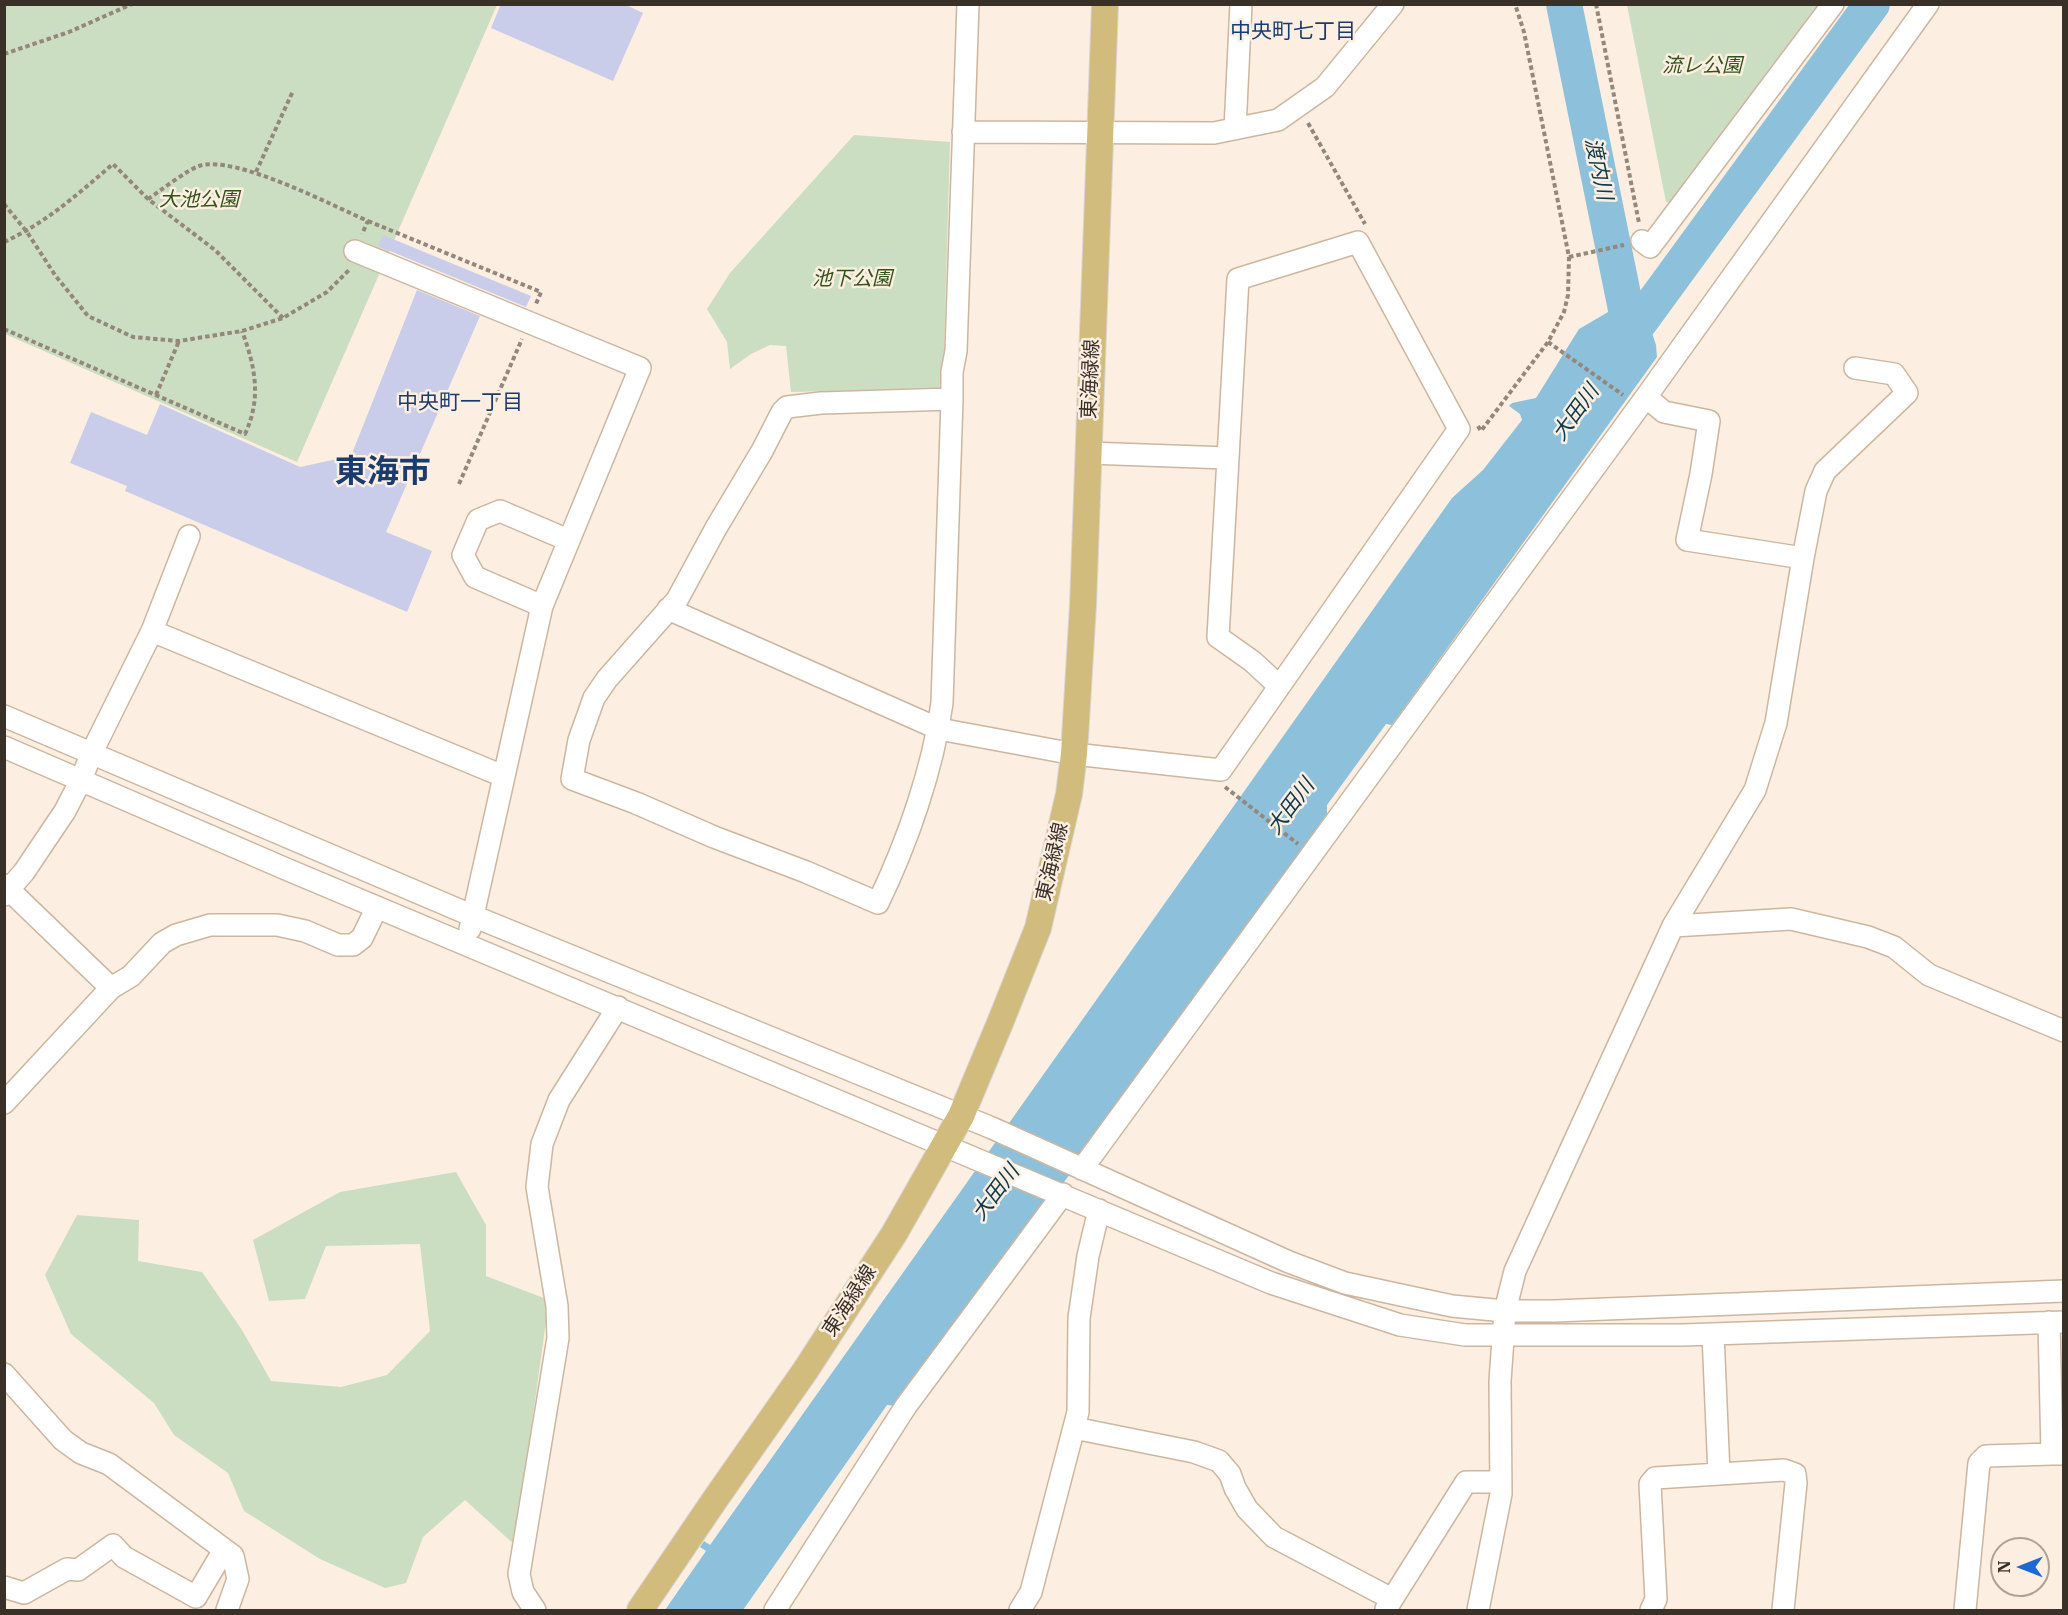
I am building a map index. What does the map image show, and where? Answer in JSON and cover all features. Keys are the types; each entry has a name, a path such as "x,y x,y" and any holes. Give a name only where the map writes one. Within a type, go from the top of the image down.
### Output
{"main road":[{"name":"東海緑線","path":"640,1611 805,1371 894,1234 961,1116 1038,928 1068,794 1074,754 1083,605 1105,4"}],"street":[{"path":"952,399 787,406 677,600 594,698 579,740 572,779 878,903 913,818 939,729 942,703 952,399 952,372 956,351 968,4"},
{"path":"1235,129 1241,4"},
{"path":"963,132 1214,133 1278,120 1325,87 1393,4"},
{"path":"1640,242 1650,247 1833,4"},
{"path":"1078,1167 1928,4"},
{"path":"668,609 939,729 1074,754 1221,770 1278,685 1460,429 1358,242 1238,279 1218,637 1252,661 1278,685"},
{"path":"360,253 640,368 542,606 467,944"},
{"path":"1478,1611 1501,1494 1500,1381 1505,1311 1515,1271 1673,926 1755,790 1776,723 1816,491 1825,471 1907,393 1894,374 1855,368"},
{"path":"1639,399 1664,412 1709,421 1687,540 1803,558"},
{"path":"1089,453 1227,458"},
{"path":"542,606 475,577 463,555 478,520 500,511 568,540"},
{"path":"111,988 6,890 24,872 59,819 81,780 92,752 152,631 189,536"},
{"path":"152,631 503,776"},
{"path":"4,716 473,916 992,1128 1268,1252 1345,1283 1452,1306 1505,1311 1556,1311 2064,1291"},
{"path":"4,747 377,907 1271,1283 1400,1325 1465,1335 1504,1335 1713,1334 2056,1322 2058,1454 1986,1456 1980,1462 1965,1611"},
{"path":"4,1103 111,988 131,976 162,943 176,935 210,925 277,925 305,931 338,945 353,945 362,938 377,907"},
{"path":"1673,926 1791,919 1868,937 1894,947 1929,975 2064,1031"},
{"path":"535,1611 523,1592 519,1574 558,1338 557,1306 537,1188 542,1144 559,1100 618,1007"},
{"path":"775,1611 906,1406 1060,1193"},
{"path":"1020,1611 1031,1592 1078,1412 1079,1318 1088,1256 1099,1210"},
{"path":"1713,1334 1719,1474"},
{"path":"4,1374 63,1440 81,1453 109,1464 233,1556 238,1579 227,1611"},
{"path":"1074,1428 1194,1452 1219,1461 1230,1474 1234,1488 1247,1509 1274,1537 1388,1605 1466,1482 1501,1482"},
{"path":"1651,1611 1656,1599 1650,1484 1655,1478 1784,1470 1795,1474 1783,1611"},
{"path":"4,1587 24,1593 67,1569 78,1570 113,1545 124,1557 196,1597 224,1550"}],"path":[{"path":"4,54 69,32 132,4"},
{"path":"1481,431 1548,342 1564,312 1568,295 1569,257 1524,32 1515,4"},
{"path":"1569,257 1640,242 1596,4"},
{"path":"256,172 293,91"},
{"path":"4,242 27,232 59,210 113,164 148,199 214,250 283,318"},
{"path":"148,199 199,166 227,165 256,172 541,292 459,484"},
{"path":"4,204 27,232 55,275 88,316 133,337 179,341 242,331 283,318 327,292 360,253 368,221"},
{"path":"4,330 245,434 253,417 255,388 252,359 242,331"},
{"path":"156,395 179,341"},
{"path":"1548,342 1639,399"},
{"path":"1230,791 1300,845"}],"green space":[{"name":"大池公園","path":"5,5 497,5 297,462 5,334"},
{"name":"流レ公園","path":"1627,5 1823,5 1679,204 1666,202"},
{"name":"池下公園","path":"854,135 950,142 943,388 791,392 786,346 770,345 751,354 730,369 727,342 707,309 730,273"},
{"path":"456,1172 486,1225 486,1276 549,1300 515,1545 465,1500 423,1537 406,1583 385,1588 320,1559 244,1511 228,1473 174,1435 154,1403 71,1334 45,1275 77,1215 139,1220 138,1261 202,1272 242,1330 271,1381 341,1387 387,1375 430,1331 420,1244 326,1246 305,1299 269,1301 253,1240 340,1192"}],"water":[{"path":"1639,294 1656,345 1657,357 1392,725 1386,724 1327,805 1327,814 1012,1255 898,1406 887,1405 743,1610 665,1610 706,1551 700,1547 704,1541 710,1545 1452,498 1483,470 1522,420 1520,414 1509,406 1512,403 1536,398 1579,329"}],"building":[{"path":"501,4 624,4 643,13 613,81 491,28"},
{"path":"383,235 531,296 526,307 378,246"},
{"path":"417,290 480,316 386,532 432,551 407,612 125,491 127,486 70,463 91,412 147,435 160,404 300,467 351,456"}],"waterway":[{"name":"渡内川","path":"1564,4 1631,334"},
{"name":"大田川","path":"1617,353 1872,4"}],"district":[{"name":"中央町七丁目","path":"1293,32"},
{"name":"中央町一丁目","path":"460,403"},
{"name":"東海市","path":"383,473"}]}
